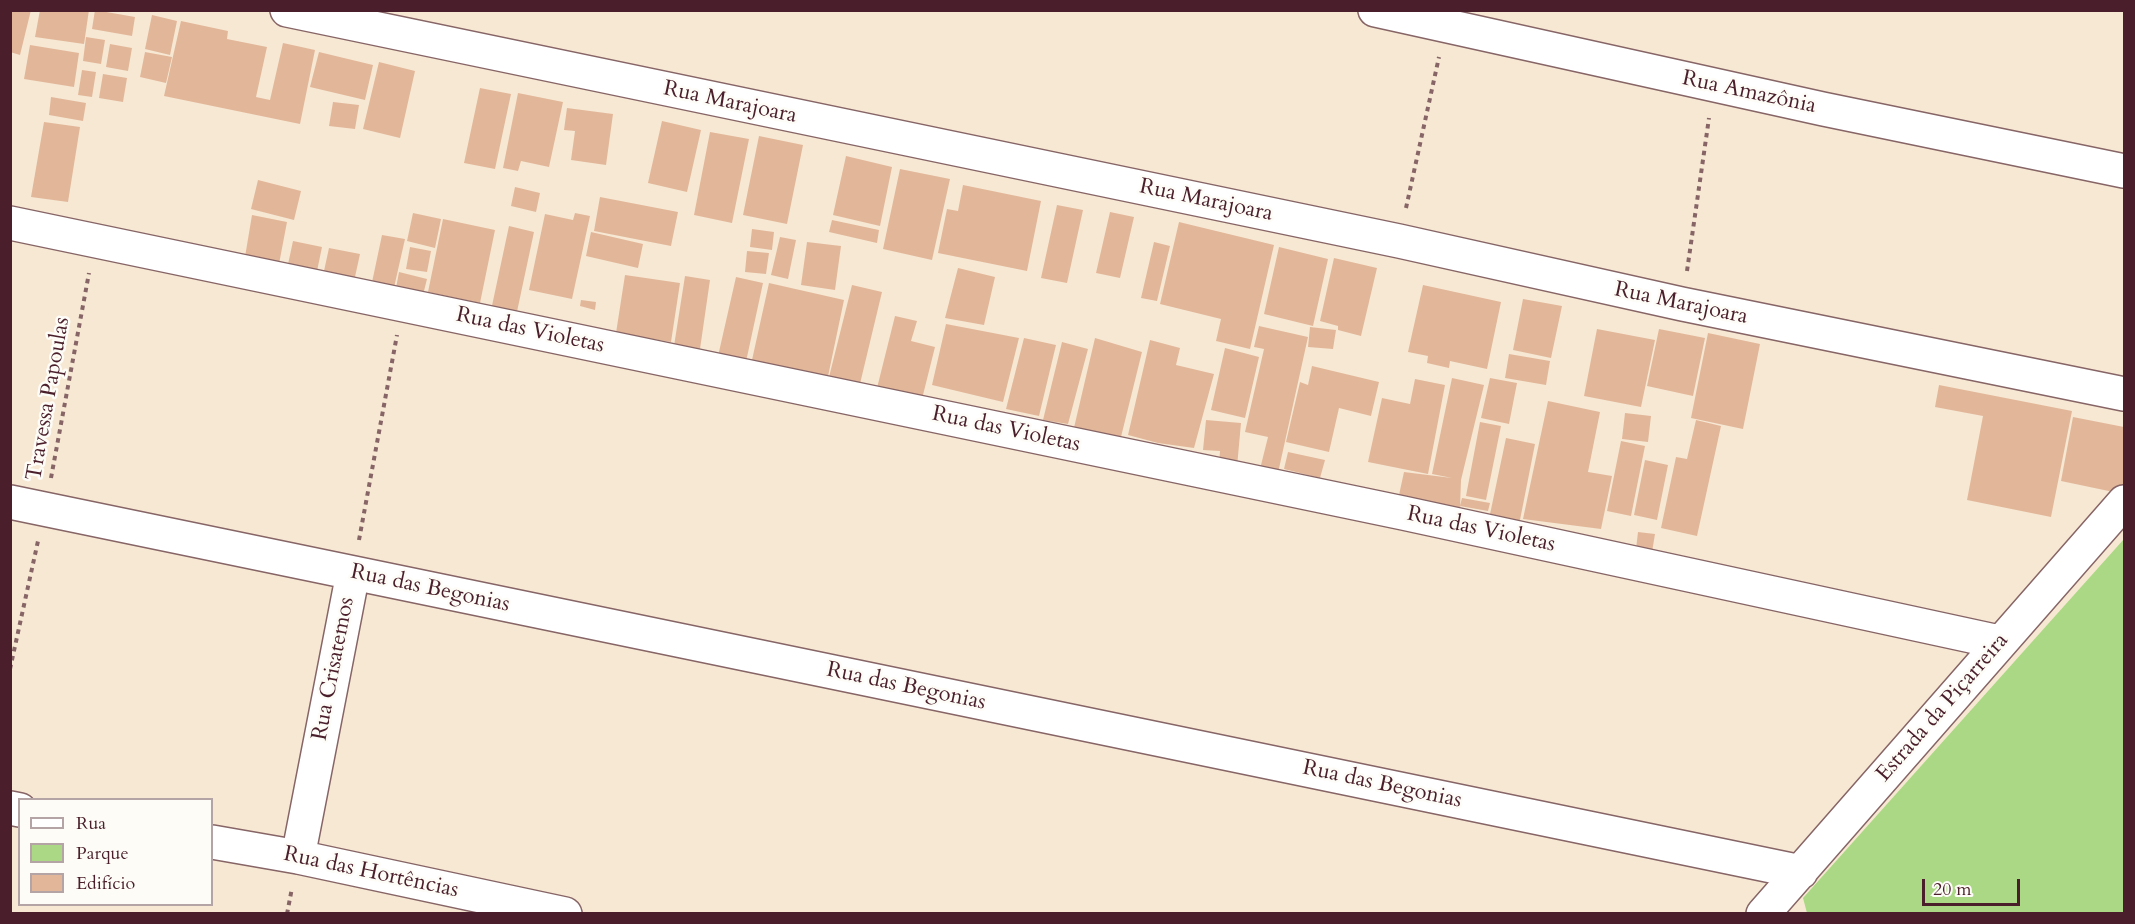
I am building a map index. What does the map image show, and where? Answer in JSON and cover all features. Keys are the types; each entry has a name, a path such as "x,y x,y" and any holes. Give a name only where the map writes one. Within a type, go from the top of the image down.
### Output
{"street":[{"name":"Rua Marajoara","path":"287,10 1399,241 1682,304 2124,394"},
{"name":"Rua Amazônia","path":"1375,10 1714,85 2124,171"},
{"name":"Rua das Violetas","path":"10,223 1403,513 1999,642"},
{"name":"Rua das Begonias","path":"10,502 1801,872"},
{"name":"Estrada da Piçarreira","path":"1763,914 2124,502"},
{"name":"Rua Crisatemos","path":"298,857 353,573"},
{"name":"Rua das Hortências","path":"213,842 298,857 565,914"}],"path":[{"path":"1399,241 1446,25"},
{"path":"1682,304 1714,85"},
{"name":"Travessa Papoulas","path":"10,669 45,510 95,240"},
{"name":"Rua Crisatemos","path":"353,573 403,304"}],"green space":[{"path":"2124,539 2124,913 1807,913 1803,898"}],"building":[{"path":"10,10 31,10 20,55 10,52"},
{"path":"40,10 89,10 84,44 35,37"},
{"path":"95,10 135,17 132,36 92,29"},
{"path":"152,15 177,21 170,55 145,49"},
{"path":"181,21 228,31 227,39 267,47 256,97 270,100 283,43 315,50 300,124 164,96"},
{"path":"86,37 105,40 101,64 83,61"},
{"path":"110,44 132,48 128,71 106,67"},
{"path":"30,45 79,53 74,87 24,79"},
{"path":"145,52 172,57 166,83 140,77"},
{"path":"319,52 373,65 365,100 310,87"},
{"path":"379,62 415,71 400,138 363,129"},
{"path":"82,70 96,72 92,97 78,95"},
{"path":"103,74 127,78 123,102 99,98"},
{"path":"480,88 511,94 495,169 464,163"},
{"path":"518,93 563,102 549,167 521,161 518,171 503,168"},
{"path":"51,97 86,103 83,121 49,115"},
{"path":"333,102 359,105 355,129 329,126"},
{"path":"567,108 613,114 606,165 571,160 575,131 564,130"},
{"path":"662,121 701,130 687,192 648,183"},
{"path":"44,122 80,127 68,202 31,197"},
{"path":"710,132 749,139 732,223 694,215"},
{"path":"759,136 803,145 787,224 743,215"},
{"path":"846,156 892,167 880,226 833,215"},
{"path":"900,169 950,179 932,260 883,249"},
{"path":"258,180 301,191 294,220 251,209"},
{"path":"963,185 1041,201 1027,271 938,253 947,209 958,211"},
{"path":"515,187 540,193 536,212 511,206"},
{"path":"600,197 678,212 671,246 594,231"},
{"path":"1057,205 1083,210 1067,283 1041,278"},
{"path":"1110,212 1134,217 1120,278 1096,273"},
{"path":"413,213 441,219 435,248 407,241"},
{"path":"575,213 590,216 572,299 529,290 545,214 573,220"},
{"path":"252,215 287,222 279,264 245,257"},
{"path":"443,219 495,230 480,303 428,292"},
{"path":"832,220 879,230 877,243 829,232"},
{"path":"1179,222 1274,245 1250,349 1216,341 1221,319 1160,304"},
{"path":"509,226 534,232 515,321 490,315"},
{"path":"752,229 774,232 772,250 750,247"},
{"path":"591,232 643,244 638,268 586,256"},
{"path":"382,235 405,239 393,292 371,287"},
{"path":"780,237 796,240 788,279 771,275"},
{"path":"293,241 322,247 316,276 287,269"},
{"path":"807,242 841,246 835,290 801,285"},
{"path":"1154,242 1170,246 1157,301 1141,298"},
{"path":"410,247 431,251 427,272 406,269"},
{"path":"1279,247 1328,259 1313,326 1264,314"},
{"path":"329,248 360,254 353,286 322,280"},
{"path":"747,251 769,253 766,274 745,272"},
{"path":"1334,258 1377,268 1361,336 1338,330 1338,326 1320,321"},
{"path":"958,268 995,277 984,325 945,318"},
{"path":"399,272 427,279 423,295 396,288"},
{"path":"625,275 680,283 671,342 616,333"},
{"path":"685,276 710,280 700,349 674,346"},
{"path":"736,277 763,283 744,371 716,365"},
{"path":"769,283 844,300 826,386 750,369"},
{"path":"852,285 882,292 859,388 828,381"},
{"path":"1423,285 1501,302 1487,369 1450,361 1449,368 1427,363 1428,356 1408,352"},
{"path":"1523,299 1562,306 1551,358 1513,350"},
{"path":"581,300 596,302 595,310 580,306"},
{"path":"895,316 917,321 911,341 935,347 922,399 877,388"},
{"path":"946,324 1019,338 1003,402 932,385"},
{"path":"1259,326 1308,337 1278,473 1260,469 1268,437 1245,432 1264,349 1254,347"},
{"path":"1310,327 1336,330 1333,349 1308,347"},
{"path":"1597,329 1655,340 1641,407 1584,396"},
{"path":"1659,329 1705,338 1693,396 1647,386"},
{"path":"1708,333 1760,344 1743,429 1691,418"},
{"path":"1024,338 1056,345 1039,416 1006,409"},
{"path":"1095,338 1142,352 1120,441 1073,432"},
{"path":"1150,340 1180,348 1176,365 1214,374 1194,448 1158,443 1128,435"},
{"path":"1062,342 1088,349 1068,424 1043,420"},
{"path":"1225,348 1259,357 1245,418 1211,410"},
{"path":"1509,354 1550,361 1546,385 1505,378"},
{"path":"1312,366 1379,382 1371,416 1339,408 1329,452 1286,442 1300,382 1308,385"},
{"path":"1452,378 1484,385 1461,480 1460,508 1399,495 1404,472 1452,478 1432,474"},
{"path":"1490,378 1517,383 1509,424 1481,418"},
{"path":"1415,379 1445,385 1428,474 1368,462 1382,398 1410,404"},
{"path":"1939,385 2072,411 2051,517 1967,500 1983,416 1935,407"},
{"path":"1548,401 1600,412 1588,472 1612,476 1601,529 1523,519"},
{"path":"1625,413 1651,416 1648,442 1622,439"},
{"path":"2073,417 2124,427 2123,494 2061,481"},
{"path":"1206,420 1241,423 1237,467 1219,465 1220,451 1203,450"},
{"path":"1696,420 1721,426 1697,536 1661,528 1676,457 1687,459"},
{"path":"1480,422 1501,426 1486,500 1466,496"},
{"path":"1506,438 1535,444 1519,525 1489,519"},
{"path":"1621,441 1645,446 1631,516 1607,511"},
{"path":"1288,452 1325,460 1320,478 1284,469"},
{"path":"1645,460 1668,465 1657,520 1634,515"},
{"path":"1462,498 1490,503 1488,511 1460,506"},
{"path":"1638,532 1655,534 1652,552 1636,549"}]}
